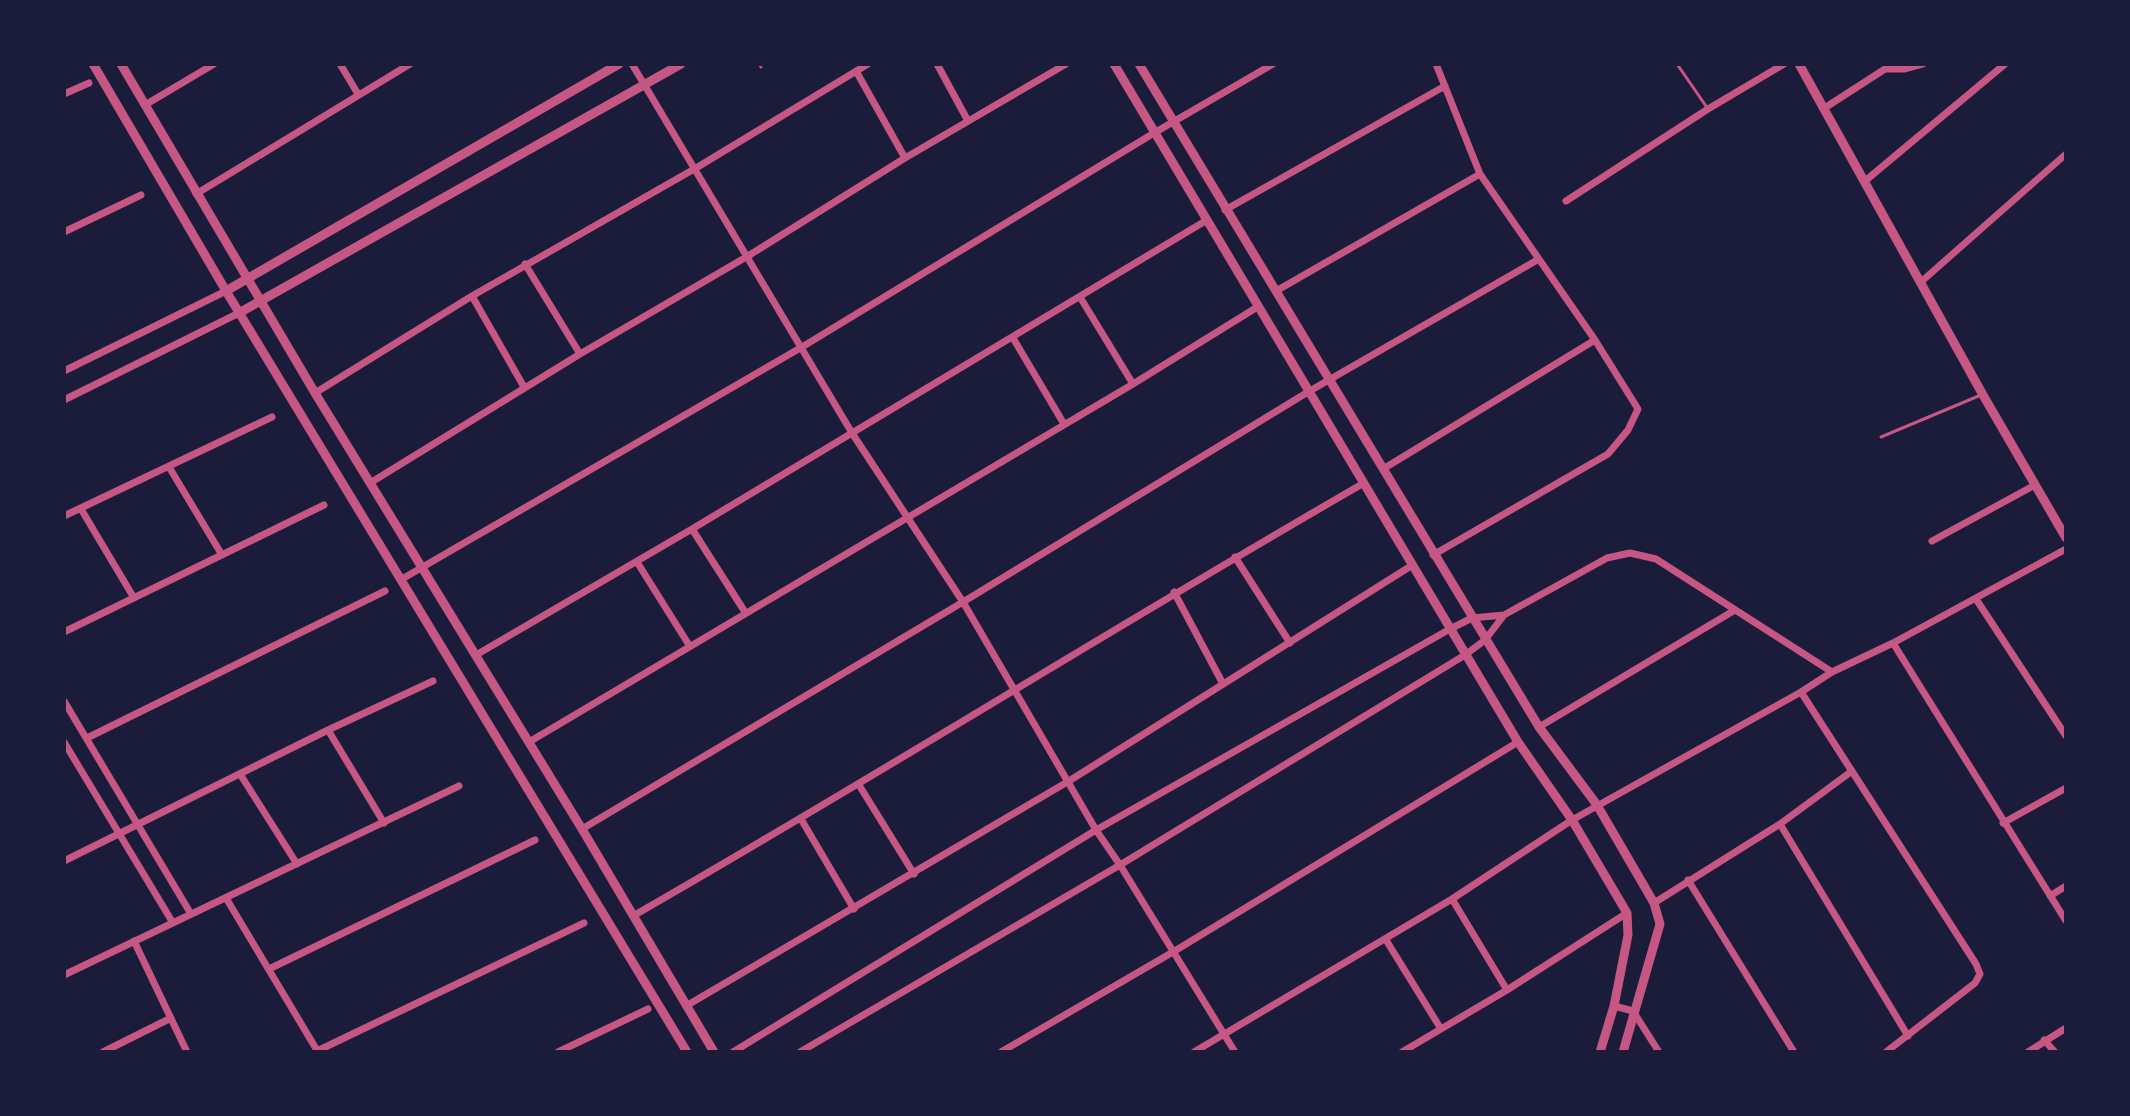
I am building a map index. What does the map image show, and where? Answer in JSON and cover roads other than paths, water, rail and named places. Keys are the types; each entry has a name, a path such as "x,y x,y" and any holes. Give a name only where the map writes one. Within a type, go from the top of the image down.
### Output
{"street":[{"path":"93,64 239,313 687,1052"},
{"path":"121,64 247,280 582,829 714,1052"},
{"path":"145,105 214,64"},
{"path":"340,64 358,94"},
{"path":"196,194 410,64"},
{"path":"64,371 247,280 619,64"},
{"path":"632,64 852,433 963,602 1096,830 1235,1052"},
{"path":"64,400 261,302 681,64"},
{"path":"315,393 525,264 696,168 868,64"},
{"path":"937,64 968,121"},
{"path":"370,483 524,387 1066,64"},
{"path":"1114,64 1411,566 1518,742 1572,820 1627,913 1628,935 1614,1006 1598,1050"},
{"path":"1139,64 1485,640 1539,727 1597,805 1654,903 1660,924 1623,1052"},
{"path":"402,579 802,347 1273,64"},
{"path":"1433,555 1608,454 1628,430 1638,409 1595,340 1480,174 1436,64"},
{"path":"1566,201 1784,64"},
{"path":"1799,64 2066,538"},
{"path":"1823,109 1885,69 1905,69 1923,64"},
{"path":"1865,181 2005,64"},
{"path":"856,71 905,158"},
{"path":"64,94 89,83"},
{"path":"1225,210 1445,86"},
{"path":"1922,281 2066,154"},
{"path":"1276,291 1480,174"},
{"path":"64,232 141,195"},
{"path":"476,655 637,562 1207,220"},
{"path":"582,829 1308,392 1539,259"},
{"path":"525,264 580,354"},
{"path":"472,296 524,387"},
{"path":"1080,297 1133,384"},
{"path":"529,742 1259,306"},
{"path":"1013,338 1064,424"},
{"path":"1383,469 1595,340"},
{"path":"64,516 272,417"},
{"path":"169,467 222,555"},
{"path":"633,916 859,785 1174,592 1364,483"},
{"path":"1932,541 2035,485"},
{"path":"64,632 324,505"},
{"path":"81,509 134,598"},
{"path":"692,529 745,612"},
{"path":"1194,1052 1386,940 1597,805 1832,672 1893,643 2066,549"},
{"path":"733,1052 1096,830 1450,629 1472,618 1504,615 1607,558 1630,553 1656,559 1832,672"},
{"path":"1235,557 1290,643"},
{"path":"637,562 689,645"},
{"path":"686,1006 1069,781 1411,566"},
{"path":"87,738 385,591"},
{"path":"1174,592 1222,682"},
{"path":"1976,599 2066,736"},
{"path":"1539,727 1735,610"},
{"path":"800,1052 1120,865 1465,655 1485,640 1504,615"},
{"path":"1893,643 2066,921"},
{"path":"64,861 433,681"},
{"path":"1801,692 1980,974 1975,983 1886,1052"},
{"path":"64,701 191,914"},
{"path":"328,730 384,823"},
{"path":"1001,1052 1173,952 1518,742"},
{"path":"65,745 173,923"},
{"path":"1654,903 1780,824 1852,771"},
{"path":"240,774 297,864"},
{"path":"859,785 914,874"},
{"path":"64,975 459,786"},
{"path":"2003,823 2066,788"},
{"path":"801,819 854,909"},
{"path":"1780,824 1908,1036"},
{"path":"269,969 535,840"},
{"path":"1688,880 1794,1052"},
{"path":"2050,896 2066,886"},
{"path":"226,898 317,1052 584,923"},
{"path":"1452,899 1507,990"},
{"path":"1402,1052 1507,990 1627,913"},
{"path":"1386,940 1441,1029"},
{"path":"134,941 187,1052"},
{"path":"1614,1006 1633,1011 1659,1052"},
{"path":"558,1052 648,1009"},
{"path":"103,1052 171,1018"},
{"path":"2028,1052 2066,1028"},
{"path":"2044,1040 2055,1052"}],"lane":[{"path":"1677,64 1708,109"},
{"path":"1881,437 1983,395"}]}
